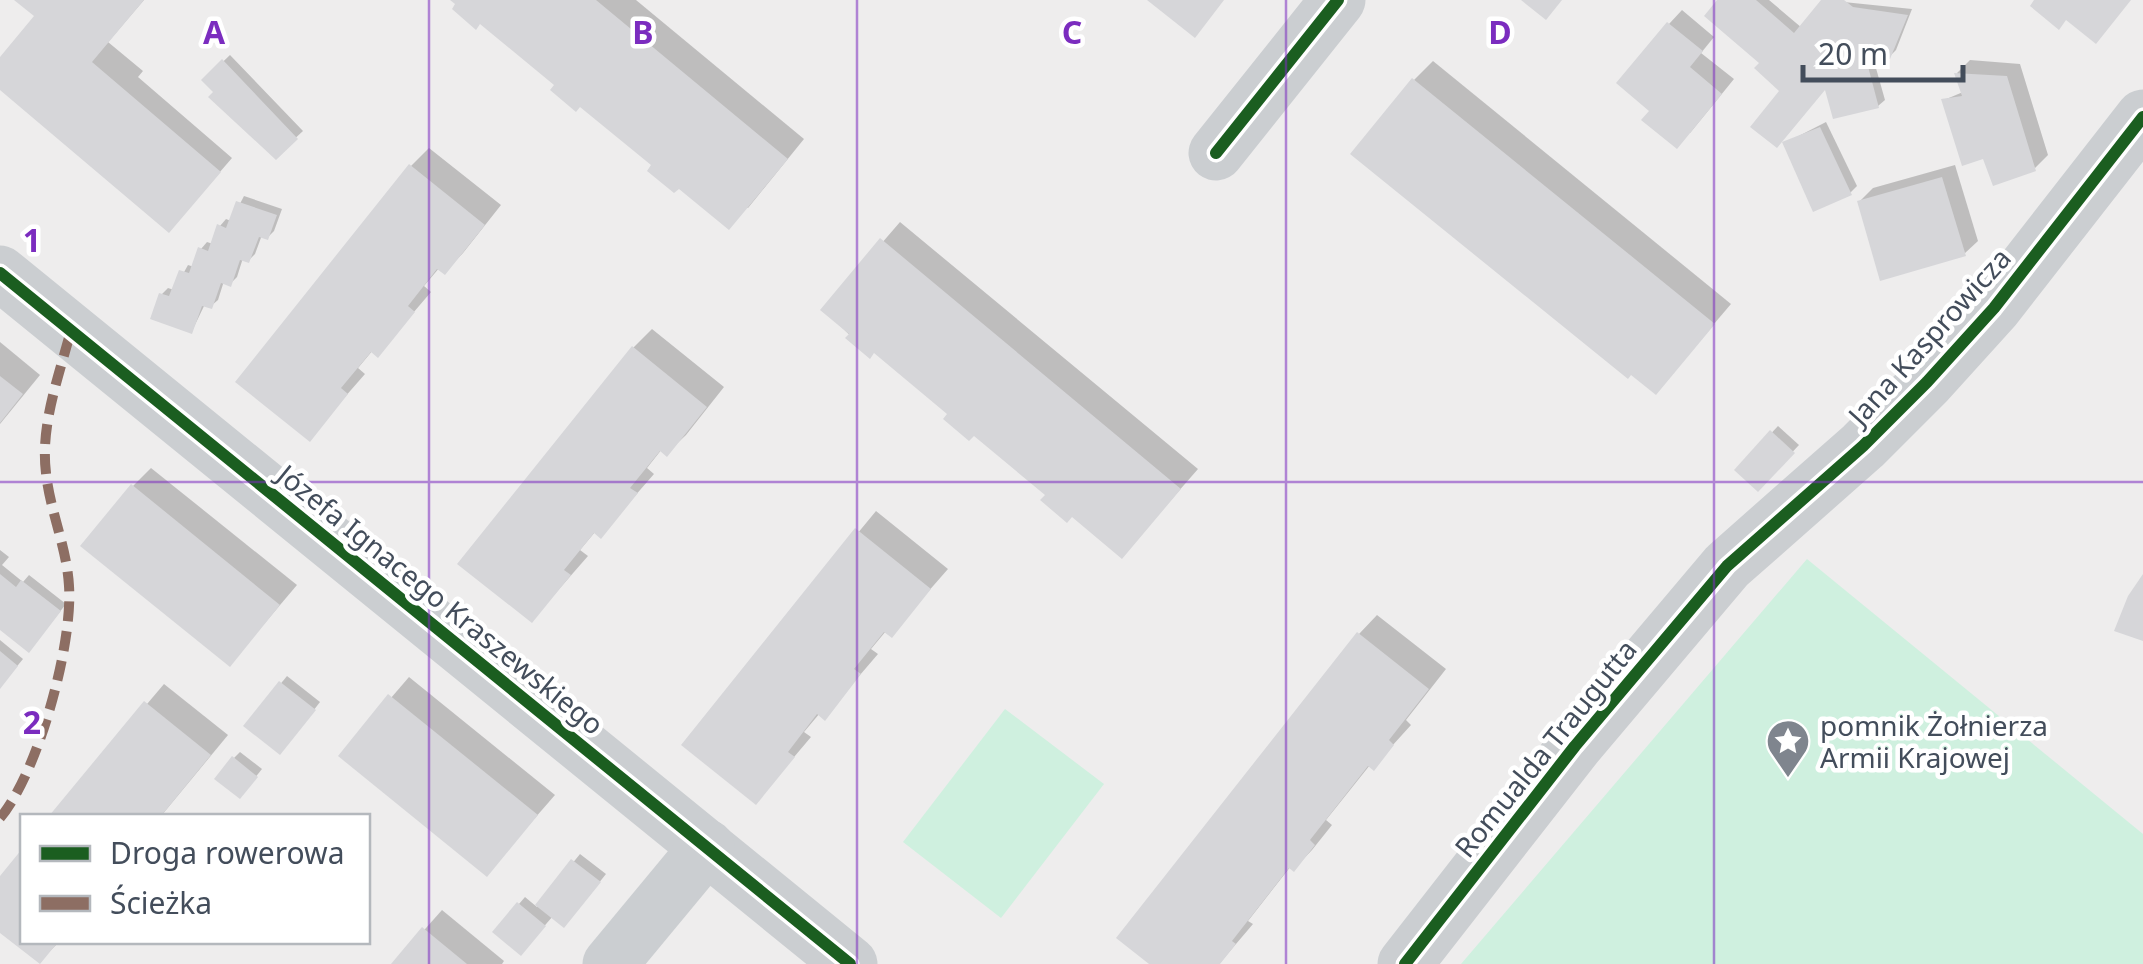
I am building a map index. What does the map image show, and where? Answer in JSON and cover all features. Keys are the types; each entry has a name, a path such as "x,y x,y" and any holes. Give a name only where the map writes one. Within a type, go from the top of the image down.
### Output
{"street":[{"path":"1216,153 1338,0"},
{"name":"Jana Kasprowicza","path":"1727,566 1850,458 1927,382 1994,308 2143,117"},
{"name":"Józefa Ignacego Kraszewskiego","path":"0,273 850,964"},
{"name":"Romualda Traugutta","path":"1404,964 1575,746 1727,566"},
{"path":"610,964 707,847"}],"green space":[{"path":"1807,559 2143,834 2143,964 1461,964"},
{"path":"1005,709 1104,784 1001,918 903,842"}],"building":[{"path":"14,0 144,0 92,62 221,172 169,233 0,90 0,57 34,16"},
{"path":"450,0 596,0 788,159 729,230 679,189 674,193 647,171 651,165 580,107 576,112 550,90 554,85 480,24 476,30 452,9 455,4"},
{"path":"1147,0 1224,0 1195,38"},
{"path":"1521,0 1562,0 1546,20"},
{"path":"1717,0 1756,0 1794,33 1821,0 1844,0 1853,7 1908,15 1890,59 1865,55 1879,108 1833,119 1825,90 1777,148 1750,127 1779,91 1754,68 1759,63 1704,16"},
{"path":"2034,0 2131,0 2096,44 2066,20 2059,30 2030,6"},
{"path":"1667,22 1703,51 1690,67 1722,94 1677,149 1641,120 1649,111 1616,83"},
{"path":"222,59 298,139 276,160 208,97 213,92 201,80"},
{"path":"1954,73 2007,76 2036,171 1993,186 1983,159 1962,166 1941,99 1962,96"},
{"path":"1412,78 1715,324 1656,395 1631,375 1628,379 1350,154"},
{"path":"1820,127 1852,195 1813,212 1782,142"},
{"path":"409,164 485,225 445,275 437,269 408,306 415,312 378,358 371,352 341,388 348,394 310,442 235,382"},
{"path":"1942,177 1966,256 1880,281 1857,201"},
{"path":"236,201 277,215 268,240 259,237 249,263 240,260 231,287 221,283 212,309 202,306 192,334 150,319 159,293 169,296 179,270 189,273 198,247 208,251 217,224 226,228"},
{"path":"880,238 1181,489 1122,559 1072,517 1067,523 1040,500 1045,495 974,436 969,441 943,419 947,414 874,353 870,359 845,338 849,334 820,310"},
{"path":"632,346 707,407 667,457 660,451 630,488 638,493 601,539 594,533 564,570 571,575 532,623 457,564"},
{"path":"0,376 23,394 0,423"},
{"path":"1770,430 1795,453 1758,492 1734,470"},
{"path":"131,484 280,605 230,667 80,546"},
{"path":"855,528 931,589 892,638 884,632 854,669 861,674 825,721 817,714 788,752 795,757 756,805 681,745"},
{"path":"0,574 16,587 21,580 61,611 29,653 0,630"},
{"path":"2143,574 2143,641 2114,631 2128,596"},
{"path":"1357,632 1429,689 1389,740 1394,745 1374,771 1368,766 1310,840 1315,845 1294,872 1289,868 1232,941 1236,944 1220,964 1149,964 1116,938"},
{"path":"0,651 18,666 0,689"},
{"path":"279,681 316,710 280,755 243,726"},
{"path":"388,694 538,815 487,877 338,756"},
{"path":"144,701 211,755 163,814 51,814"},
{"path":"232,756 258,777 240,799 214,779"},
{"path":"20,851 20,944 56,944 40,964 0,933 0,876"},
{"path":"571,859 601,882 564,928 535,905"},
{"path":"517,902 546,926 521,956 492,932"},
{"path":"422,927 467,964 391,964"}],"marked path":[{"path":"0,818 14,798 40,740 65,641 68,572 48,487 45,455 52,401 71,330"}],"cycle path":[{"path":"1216,153 1338,0"},
{"path":"1405,964 1575,746 1727,566 1863,446 1927,382 1994,308 2143,117"},
{"path":"0,273 850,964"}],"place":[{"name":"pomnik Żołnierza Armii Krajowej","path":"1788,779"}]}
